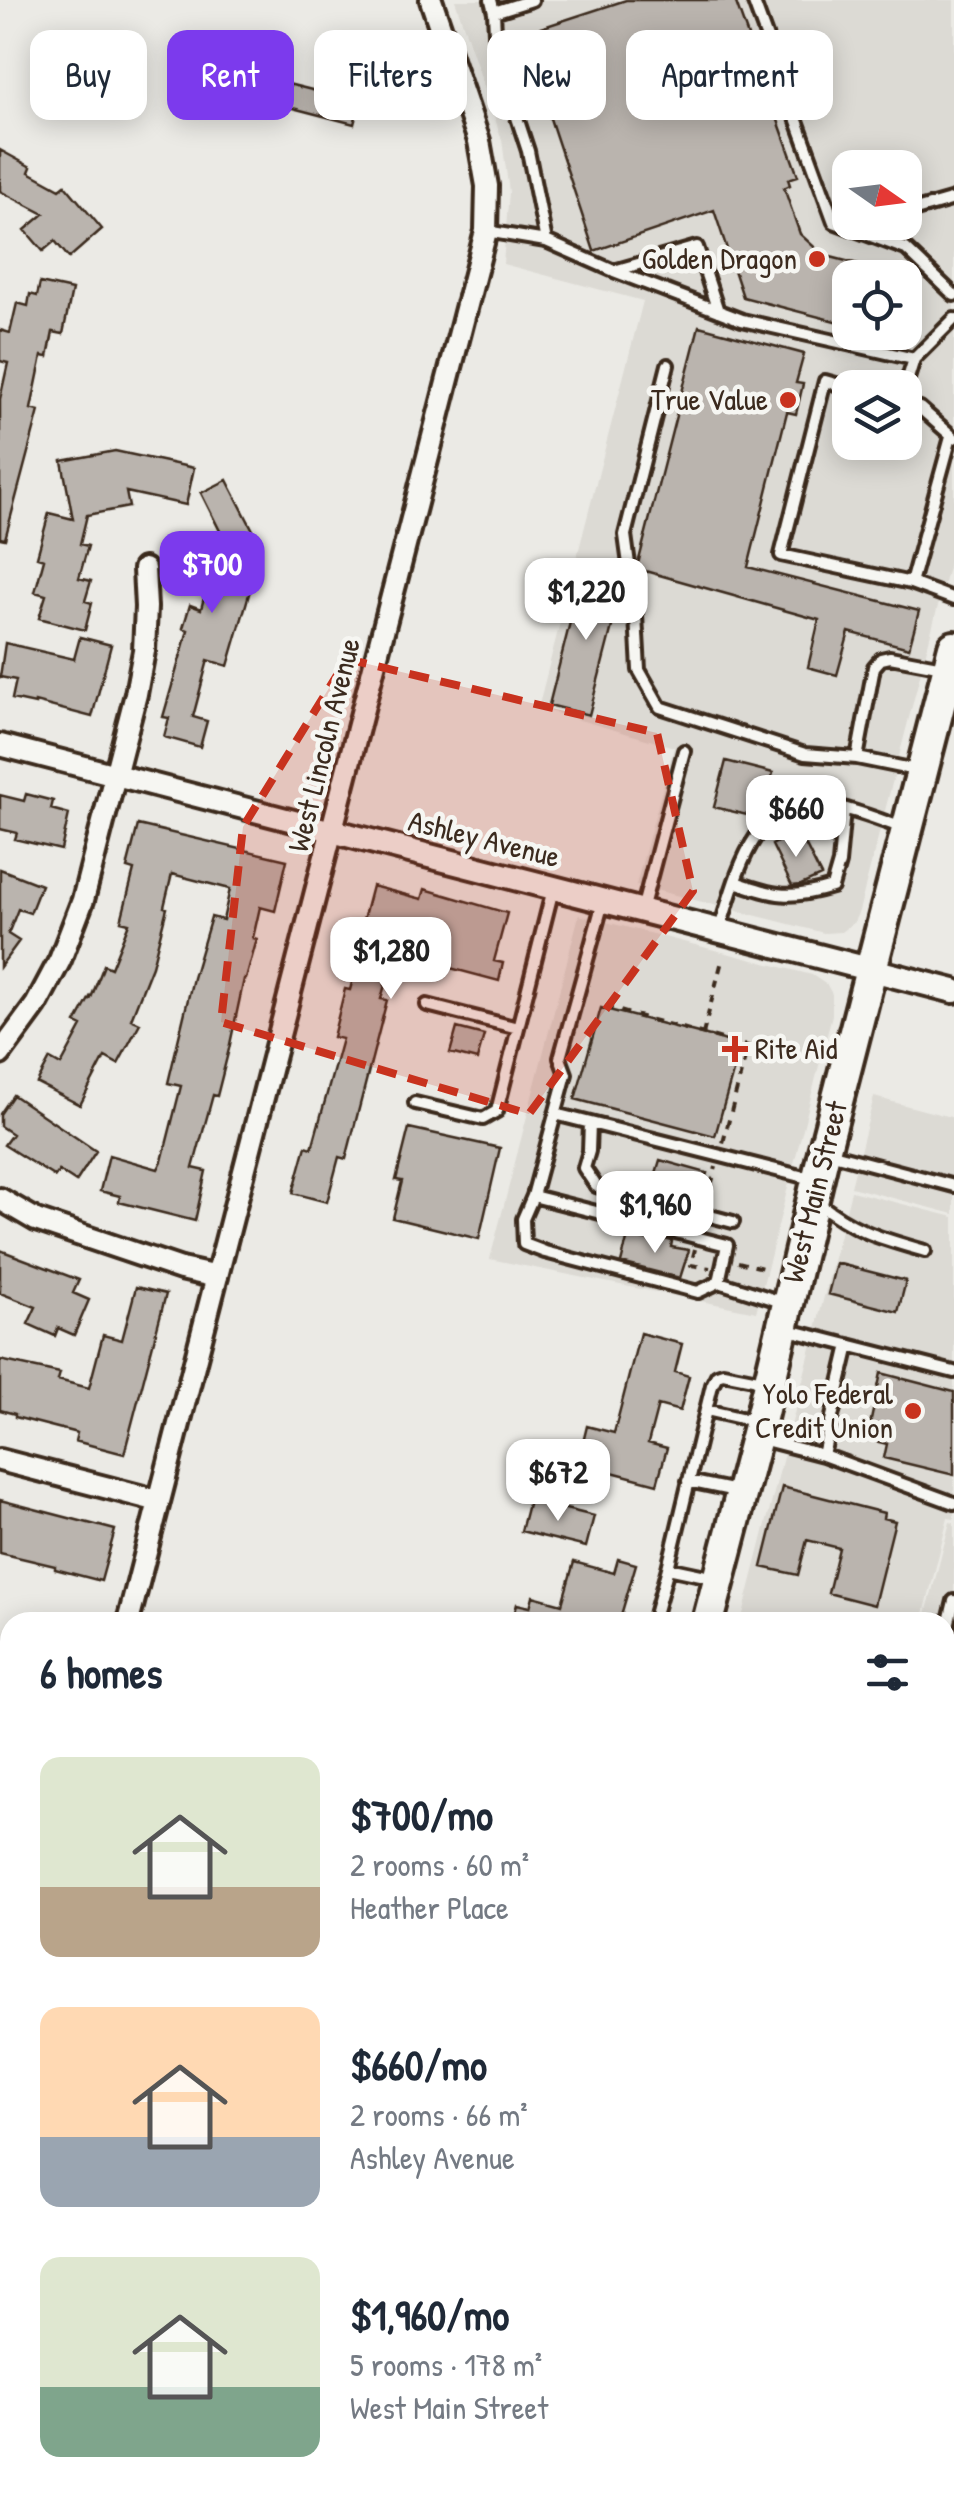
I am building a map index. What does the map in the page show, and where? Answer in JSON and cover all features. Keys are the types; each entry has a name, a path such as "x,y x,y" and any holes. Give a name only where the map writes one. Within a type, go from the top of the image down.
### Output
{"main road":[{"name":"West Main Street","path":"711,1612 952,655"}],"street":[{"name":"West Lincoln Avenue","path":"131,1612 486,231 487,186 479,141 431,0"},
{"path":"0,1054 36,1006 60,960 83,900 144,652 144,569"},
{"name":"Ashley Avenue","path":"0,745 954,992"},
{"path":"0,1199 36,1220 217,1278"},
{"path":"0,1460 160,1501"}],"lane":[{"path":"532,0 493,6 496,53 528,152 546,242"},
{"path":"753,0 832,217"},
{"path":"922,209 954,199"},
{"path":"486,231 546,242 742,320 914,359"},
{"path":"883,240 906,249 954,295"},
{"path":"614,272 697,247 718,311"},
{"path":"911,370 914,359 954,319"},
{"path":"668,365 625,535 639,670 660,707 805,754 857,758 922,771"},
{"path":"832,383 826,381 782,555 911,583 954,599"},
{"path":"911,583 952,437 922,410"},
{"path":"857,758 874,667 880,658 952,655"},
{"path":"641,911 684,751"},
{"path":"719,931 743,860 756,835 776,813 803,804 824,804 907,829"},
{"path":"736,882 778,896 804,896 832,887 839,864 844,809"},
{"path":"415,1103 482,1119 497,1111 554,888"},
{"path":"603,901 560,1058 566,1074 533,1196 522,1220 524,1244 698,1292 719,1282"},
{"path":"427,1005 518,1028"},
{"path":"555,1114 818,1177 954,1186"},
{"path":"590,1123 584,1168 596,1186 734,1222"},
{"path":"818,1177 839,1219 866,1234 925,1251"},
{"path":"533,1196 728,1245 719,1282"},
{"path":"719,1282 849,1345 954,1372"},
{"path":"823,1455 849,1345"},
{"path":"656,1612 716,1375 769,1382"},
{"path":"706,1410 954,1503"},
{"path":"688,1481 742,1492"},
{"path":"668,1568 720,1579"}],"path":[{"path":"703,1034 723,958"},
{"path":"605,1006 748,1046 704,1214"},
{"path":"698,1238 690,1265 708,1268 737,1262 763,1268"}],"highlighted area":[{"path":"347,659 657,733 693,891 529,1114 221,1022 243,827"}],"shaded area":[{"path":"455,0 954,0 954,544 859,911 854,922 841,932 824,933 636,885 674,747 538,708 643,301 503,264 509,192 495,120 606,120 606,30 487,30 487,95"},
{"path":"579,915 812,975 827,985 832,994 832,1015 756,1312 490,1259"},
{"path":"874,1097 954,1118 954,1214 851,1187"},
{"path":"851,1191 954,1217 954,1519 948,1518 924,1612 744,1612"},
{"path":"950,1522 954,1523 954,1612 927,1612"}],"building":[{"path":"626,0 735,0 746,30 626,30 626,120 778,120 798,176 788,179 790,185 784,188 800,234 823,255 842,260 832,260 832,320 743,297 714,210 594,251 551,120 606,120 606,30 534,30"},
{"path":"294,86 314,90 314,114 294,108"},
{"path":"0,150 60,189 65,185 102,229 69,258 55,241 43,251 25,230 44,214 0,191"},
{"path":"40,283 72,290 63,334 53,332 48,357 42,356 31,409 39,411 5,539 0,538 0,399 8,363 0,361 0,330 10,333 17,303 28,306 30,294 37,296"},
{"path":"699,326 804,354 796,383 803,384 796,414 787,412 748,567 919,611 909,648 849,632 837,675 808,667 819,620 638,569"},
{"path":"115,451 194,468 186,505 126,492 129,507 87,515 80,544 88,546 79,578 91,581 85,601 92,603 85,630 39,618 46,595 35,592 44,559 37,557 49,513 73,519 62,461"},
{"path":"227,480 256,536 224,553 258,563 228,666 208,660 193,717 207,721 200,747 164,737 169,718 163,717 188,630 183,628 190,605 201,609 221,533 201,493"},
{"path":"583,571 623,584 589,715 549,705"},
{"path":"80,637 111,645 92,717 12,699 16,680 0,677 5,643 74,659"},
{"path":"726,761 773,773 763,808 751,816 714,807"},
{"path":"26,794 53,801 51,809 69,814 61,850 15,839 17,833 0,829 0,795 24,801"},
{"path":"138,825 287,860 275,911 260,907 253,938 257,939 217,1096 213,1095 193,1168 206,1171 195,1221 119,1202 120,1196 100,1191 109,1155 158,1169 162,1161 181,1086 168,1083 193,978 211,917 223,920 230,889 172,874 152,966 131,1019 140,1023 118,1064 105,1057 80,1105 37,1083 50,1059 61,1065 82,1026 76,1023 104,965 111,968 129,923 121,921 134,870 127,868"},
{"path":"798,830 821,876 792,886 772,845"},
{"path":"0,869 41,885 30,913 18,909 8,934 19,941 0,967"},
{"path":"372,886 422,899 425,889 507,913 494,961 503,963 499,981 394,953 381,999 387,1000 346,1159 339,1157 327,1202 293,1193 306,1146 312,1148 342,1039 333,1037 363,940 358,939"},
{"path":"601,1008 729,1042 737,1051 737,1058 715,1136 575,1099"},
{"path":"457,1028 484,1035 477,1060 450,1053"},
{"path":"13,1095 96,1151 76,1182 59,1171 55,1177 4,1145 12,1134 0,1126 0,1114"},
{"path":"409,1128 500,1148 479,1239 393,1218 402,1181 396,1180"},
{"path":"660,1160 707,1173 698,1204 651,1190"},
{"path":"628,1236 651,1241 652,1237 662,1238 672,1241 671,1247 689,1250 680,1278 621,1263"},
{"path":"0,1250 79,1280 73,1293 89,1300 74,1335 58,1328 55,1336 28,1324 36,1307 0,1293"},
{"path":"836,1263 906,1281 898,1312 828,1294"},
{"path":"136,1287 166,1294 124,1454 75,1441 77,1433 0,1410 0,1360 60,1373 58,1380 89,1388 103,1335 122,1340"},
{"path":"640,1333 682,1344 675,1372 689,1376 680,1411 658,1405 648,1443 667,1448 657,1484 578,1463 587,1426 614,1433"},
{"name":"Yolo Federal Credit Union","path":"881,1373 954,1392 954,1475 884,1458 887,1444 867,1439"},
{"path":"782,1487 884,1513 883,1518 895,1521 874,1605 828,1593 839,1548 807,1540 798,1575 762,1567"},
{"path":"0,1500 115,1530 101,1581 0,1553"},
{"path":"529,1500 594,1516 586,1547 521,1531"},
{"path":"618,1559 636,1564 622,1612 515,1612 517,1604 530,1607 533,1596 562,1604 574,1562 614,1573"}],"place":[{"name":"Golden Dragon","path":"817,259"},
{"name":"True Value","path":"788,400"},
{"name":"Rite Aid","path":"735,1049"},
{"name":"Yolo Federal Credit Union","path":"913,1411"}]}
